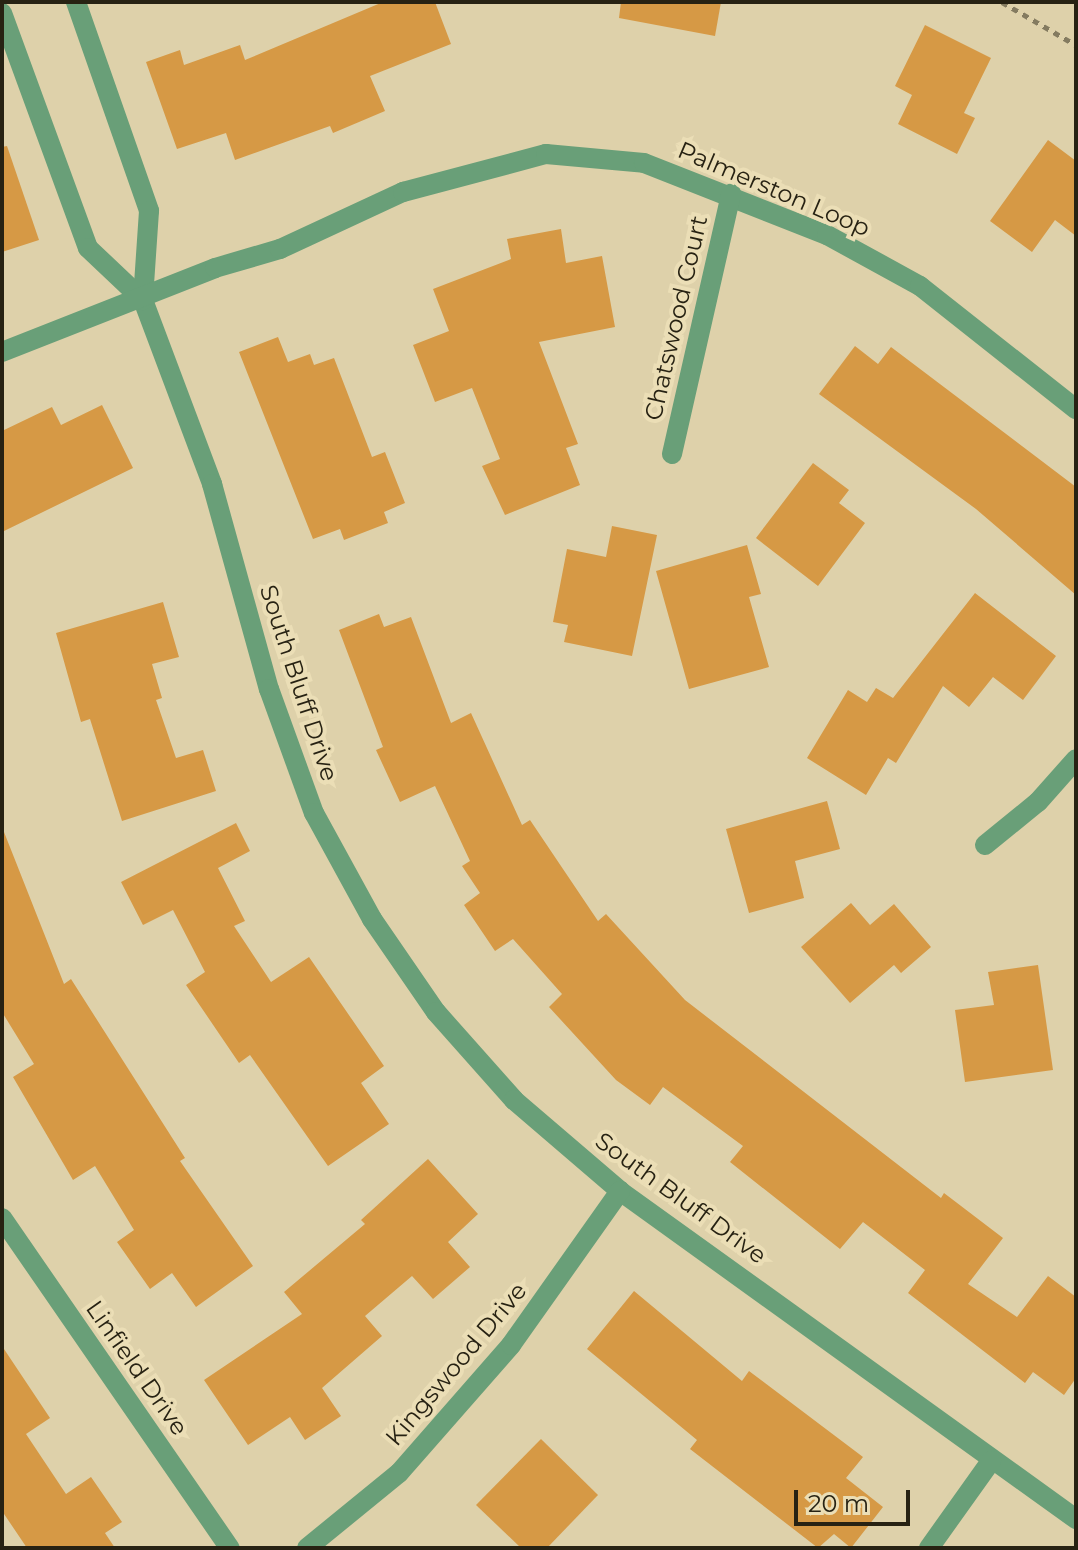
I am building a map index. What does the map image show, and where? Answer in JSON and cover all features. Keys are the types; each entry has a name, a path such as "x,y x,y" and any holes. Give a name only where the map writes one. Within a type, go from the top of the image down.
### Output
{"street":[{"name":"South Bluff Drive","path":"76,2 149,211 143,300 212,484 269,689 314,813 372,919 436,1012 514,1100 620,1191 789,1308 991,1461 1076,1519"},
{"name":"South Bluff Drive","path":"2,13 88,248 143,300"},
{"name":"Palmerston Loop","path":"143,300 215,268 280,249 403,192 546,154 644,163 731,194 827,235 920,286 1076,409"},
{"name":"Chatswood Court","path":"672,454 731,194"},
{"path":"2,352 143,300"},
{"path":"985,845 1038,802 1076,759"},
{"name":"Kingswood Drive","path":"307,1548 399,1473 501,1357 620,1191"},
{"name":"Linfield Drive","path":"2,1218 230,1548"},
{"path":"929,1548 991,1461"}],"path":[{"path":"1002,2 1076,45"}],"building":[{"path":"383,2 435,2 451,44 370,76 385,111 333,133 330,126 235,160 226,133 177,149 146,62 180,50 184,65 240,45 245,60"},
{"path":"621,2 721,2 715,36 619,18"},
{"path":"925,25 991,58 964,113 975,118 957,154 898,124 912,95 895,86"},
{"path":"1048,140 1076,161 1076,236 1055,220 1032,252 990,221"},
{"path":"7,146 39,240 2,252 2,147"},
{"path":"561,229 566,263 602,256 615,327 539,342 578,444 566,448 580,485 505,515 482,466 500,459 472,388 435,402 413,345 449,331 433,289 511,259 507,239"},
{"path":"278,337 288,362 310,354 314,365 334,358 372,457 385,452 405,503 384,512 388,523 344,540 340,529 313,539 239,352"},
{"path":"855,346 878,364 891,347 1076,487 1076,595 976,509 819,394"},
{"path":"102,405 133,468 2,532 2,431 52,407 61,425"},
{"path":"813,463 849,490 839,503 865,523 818,586 756,538"},
{"path":"612,526 657,535 632,656 564,642 568,625 553,622 567,549 606,557"},
{"path":"747,545 761,594 749,597 769,667 689,689 656,571"},
{"path":"975,593 1056,656 1023,700 993,677 969,707 943,686 896,763 888,758 866,795 807,758 848,690 867,702 876,688 893,698"},
{"path":"163,602 179,657 152,664 162,698 156,700 176,758 203,750 216,791 122,821 90,719 81,722 56,633"},
{"path":"379,614 384,627 411,617 451,723 471,713 522,825 530,820 598,921 606,914 685,1000 941,1198 944,1193 1003,1238 968,1284 1017,1317 1048,1276 1076,1297 1076,1378 1064,1395 1033,1372 1025,1383 908,1293 925,1270 863,1222 840,1249 730,1162 743,1146 663,1087 650,1105 616,1080 549,1007 562,994 513,939 495,951 464,905 480,893 462,866 470,861 435,786 400,802 376,750 383,747 339,630"},
{"path":"827,801 840,849 795,861 804,898 749,913 726,829"},
{"path":"236,823 250,851 218,868 245,921 234,926 271,982 309,957 384,1066 361,1083 389,1124 328,1166 250,1055 239,1063 186,985 205,972 173,910 143,925 121,882"},
{"path":"4,832 64,984 71,979 185,1158 180,1161 253,1266 196,1307 172,1273 150,1289 117,1242 134,1230 95,1166 73,1180 13,1077 34,1064 2,1012"},
{"path":"851,903 870,925 894,904 931,947 901,973 894,965 850,1003 801,947"},
{"path":"1038,965 1053,1070 965,1082 955,1010 994,1005 988,972"},
{"path":"428,1159 478,1214 448,1242 470,1267 433,1299 412,1276 365,1316 382,1336 322,1388 341,1416 305,1440 290,1417 248,1445 204,1380 302,1314 284,1292 365,1224 361,1220"},
{"path":"634,1291 742,1381 749,1371 863,1457 846,1478 883,1507 851,1548 834,1534 818,1548 690,1449 697,1440 587,1349"},
{"path":"2,1346 50,1418 26,1434 66,1494 91,1477 122,1522 105,1533 115,1548 27,1548 2,1511"},
{"path":"541,1439 598,1495 547,1548 521,1548 476,1505"}]}
